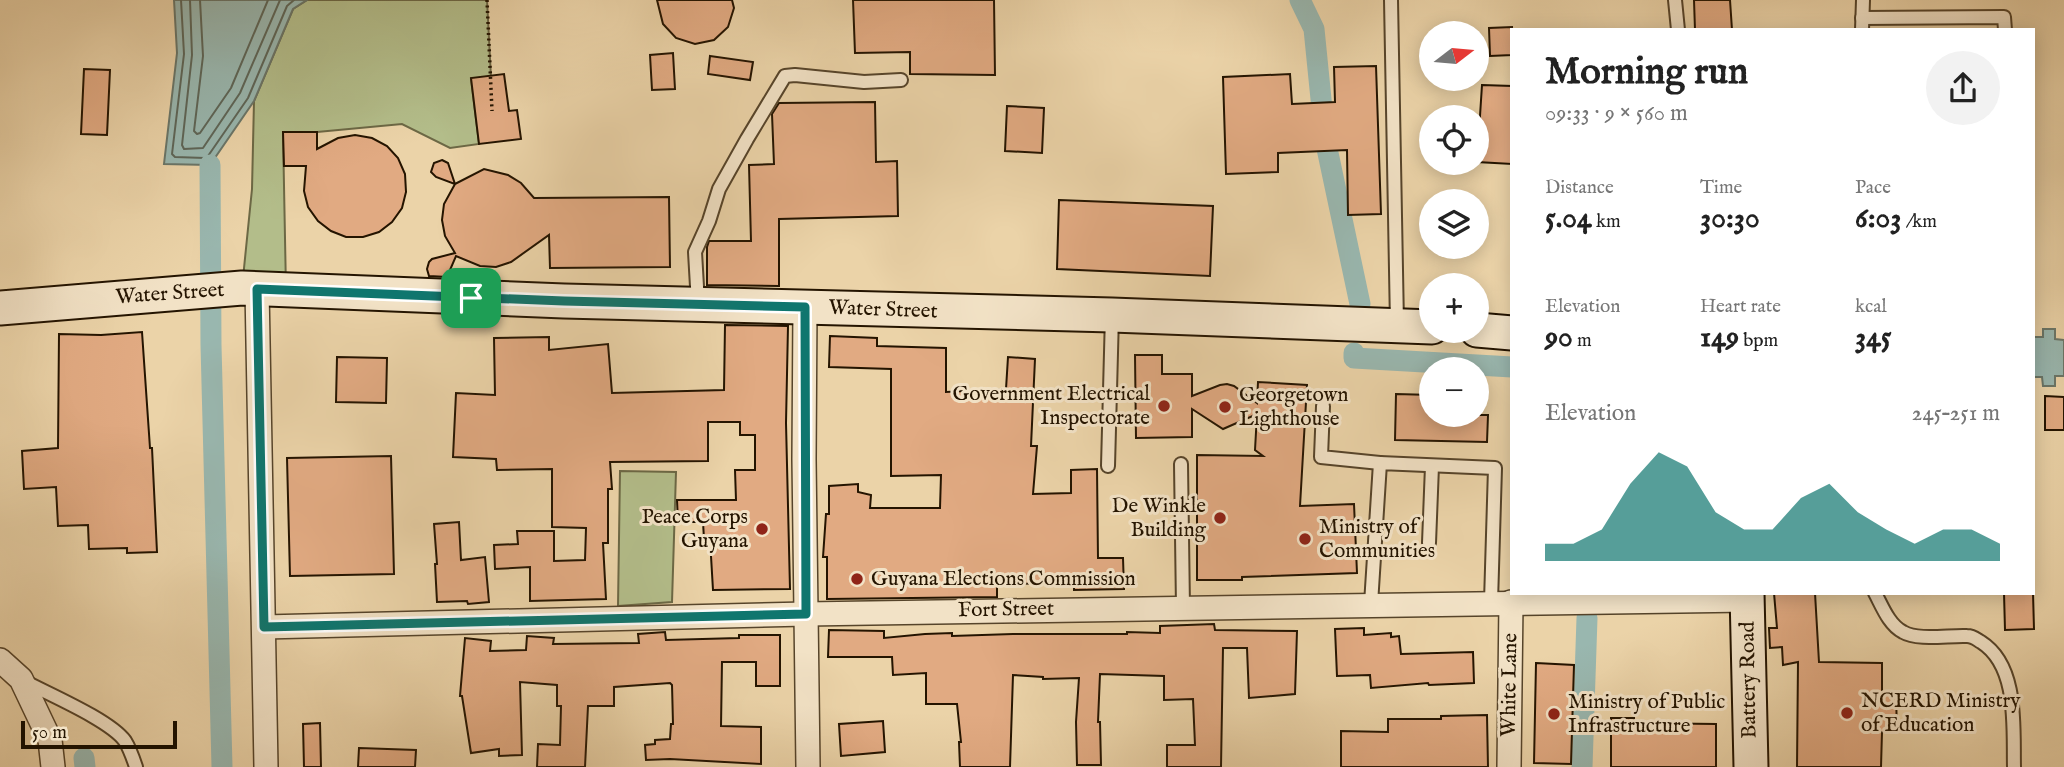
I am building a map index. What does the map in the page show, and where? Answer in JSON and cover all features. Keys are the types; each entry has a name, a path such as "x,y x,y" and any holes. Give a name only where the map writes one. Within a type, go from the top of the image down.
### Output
{"street":[{"name":"Water Street","path":"0,308 249,288 564,301 1112,315 1419,326"},
{"path":"249,288 264,627 266,767"},
{"path":"805,307 808,767"},
{"path":"1489,331 1510,332"},
{"name":"Fort Street","path":"264,627 1747,596"},
{"name":"Battery Road","path":"1747,596 1751,767"},
{"name":"White Lane","path":"1501,602 1509,767"},
{"path":"0,660 21,679 50,740 53,767"}],"lane":[{"path":"1391,0 1397,325"},
{"path":"1675,0 1678,28"},
{"path":"1863,0 1862,24 2004,17 2005,28"},
{"path":"698,304 695,252 719,189 785,76 864,82 901,80"},
{"path":"1108,466 1112,315"},
{"path":"1323,405 1321,457 1380,463 1495,468 1501,602"},
{"path":"1371,604 1380,463"},
{"path":"1181,464 1183,607"},
{"path":"1429,543 1432,466"},
{"path":"1876,595 1887,617 1902,632 1916,636 1971,636 1996,655 2007,676 2013,717 2014,767"},
{"path":"21,679 116,732 125,741 136,767"}],"path":[{"path":"487,0 492,111"}],"green space":[{"path":"307,0 487,0 491,78 471,79 479,144 450,148 402,124 283,133 286,290 242,288 252,189 254,101 293,9"},
{"path":"620,471 676,472 672,602 618,606"}],"water":[{"path":"174,0 307,0 293,9 254,101 210,165 164,164 177,53"},
{"path":"2043,329 2055,329 2055,339 2064,340 2064,376 2055,376 2055,386 2043,386 2042,377 2035,377 2035,337 2043,337"}],"building":[{"path":"657,0 732,0 734,8 728,27 714,40 695,44 676,38 663,24"},
{"path":"853,0 994,0 995,75 910,74 910,52 855,53"},
{"path":"1694,0 1730,0 1732,28 1695,28"},
{"path":"1512,27 1510,55 1490,56 1489,28"},
{"path":"673,53 675,89 652,90 650,55"},
{"path":"710,56 753,62 750,80 708,74"},
{"path":"1376,66 1381,214 1348,215 1347,150 1278,153 1278,172 1226,174 1223,77 1290,74 1292,104 1335,102 1334,67"},
{"path":"84,69 110,70 107,135 81,134"},
{"path":"504,74 509,111 517,110 521,139 479,144 471,78"},
{"path":"1489,85 1510,86 1510,164 1489,163 1489,105 1481,105 1482,91 1489,91"},
{"path":"875,102 876,162 897,161 898,216 779,219 779,286 707,285 709,241 751,241 749,165 774,164 772,114 779,103"},
{"path":"1007,106 1044,108 1042,153 1005,151"},
{"path":"283,132 317,132 317,149 338,138 355,135 372,138 387,146 398,158 405,174 406,192 402,208 392,222 379,232 363,237 346,237 331,231 318,221 308,207 304,191 306,166 284,166"},
{"path":"442,160 448,163 455,184 436,177 431,172 434,163"},
{"path":"484,169 508,175 521,183 534,198 669,197 670,267 550,268 549,235 511,262 496,267 480,266 456,256 447,277 429,276 427,269 432,259 455,253 445,236 442,220 444,204 455,184"},
{"path":"1059,200 1213,206 1210,276 1057,269"},
{"path":"725,325 788,326 786,423 790,589 713,590 710,539 704,539 703,522 678,522 677,500 736,500 735,470 755,470 755,435 740,435 740,422 708,422 708,461 610,462 612,489 608,489 608,543 603,543 606,599 530,601 530,567 495,569 494,545 518,544 517,531 554,531 554,561 585,560 586,528 552,527 552,469 497,470 496,459 453,457 456,393 495,395 494,338 549,337 549,350 608,344 612,393 724,390"},
{"path":"142,332 157,552 127,553 127,548 89,549 88,525 58,526 56,487 24,489 22,451 58,448 59,334"},
{"path":"830,336 877,338 877,346 946,348 946,392 1006,389 1008,357 1035,359 1031,446 1037,446 1033,494 1071,493 1071,470 1097,469 1098,558 1123,558 1124,589 1074,590 1074,583 997,584 997,597 827,599 827,557 823,557 826,514 829,514 829,486 858,484 858,492 871,495 870,508 940,508 941,475 891,476 891,369 829,367"},
{"path":"1135,355 1162,355 1162,374 1192,374 1192,396 1227,384 1257,403 1258,382 1307,385 1300,506 1354,504 1357,573 1197,580 1197,455 1263,456 1255,450 1257,414 1223,429 1192,409 1192,437 1136,438"},
{"path":"337,357 387,358 386,403 336,402"},
{"path":"1396,394 1419,395 1419,427 1488,427 1487,442 1395,440"},
{"path":"2045,396 2064,397 2064,430 2045,430"},
{"path":"391,456 394,574 290,576 287,458"},
{"path":"459,522 461,560 485,557 489,602 437,602 434,524"},
{"name":"NCERD Ministry of Education","path":"1774,595 1815,595 1819,662 1882,663 1882,694 1896,694 1897,732 1882,732 1881,767 1797,767 1798,662 1783,665 1782,647 1770,648 1769,628 1777,628"},
{"path":"2004,595 2033,595 2034,629 2005,630"},
{"path":"1214,624 1215,630 1297,631 1295,694 1249,698 1247,648 1223,648 1221,767 1167,767 1167,745 1195,745 1193,699 1164,700 1164,676 1100,674 1098,722 1101,765 1077,765 1079,678 1043,679 1013,675 1010,767 960,767 961,742 957,704 926,704 926,673 893,675 892,657 828,657 829,630 884,631 884,638 952,633 952,636 1160,633 1160,626"},
{"path":"1364,628 1364,635 1391,633 1391,637 1399,636 1401,654 1473,652 1474,683 1428,683 1371,688 1370,675 1337,676 1335,629"},
{"path":"665,632 666,640 780,635 780,686 756,686 756,662 722,662 721,726 761,727 761,764 646,760 645,745 655,744 655,740 670,739 673,724 670,683 614,687 614,706 588,706 585,767 537,767 538,744 560,745 561,706 557,706 557,685 520,682 522,755 499,756 499,749 471,753 460,696 465,638 491,641 490,651 526,650 527,636 554,638 553,644 639,643 638,634"},
{"name":"Ministry of Public Infrastructure","path":"1536,663 1574,665 1571,764 1534,763"},
{"path":"1487,715 1488,767 1341,767 1341,731 1388,732 1388,719 1441,719 1441,716"},
{"path":"1611,718 1634,718 1634,723 1716,724 1716,767 1611,767"},
{"path":"883,721 885,752 841,756 839,724"},
{"path":"320,723 321,767 304,767 303,724"},
{"path":"359,748 416,750 415,767 358,767"}],"waterway":[{"path":"1300,0 1314,29 1325,139 1360,304"},
{"path":"210,165 211,345 222,767"},
{"path":"1354,353 1354,358 1510,367"},
{"path":"1582,767 1587,618"},
{"path":"84,758 85,767"}],"place":[{"name":"Government Electrical Inspectorate","path":"1164,406"},
{"name":"Georgetown Lighthouse","path":"1225,407"},
{"name":"De Winkle Building","path":"1220,518"},
{"name":"Peace Corps Guyana","path":"762,529"},
{"name":"Ministry of Communities","path":"1305,539"},
{"name":"Guyana Elections Commission","path":"857,579"},
{"name":"NCERD Ministry of Education","path":"1847,713"},
{"name":"Ministry of Public Infrastructure","path":"1554,714"}],"route":[{"path":"257,289 471,298 805,307 806,614 264,627 257,289"}]}
